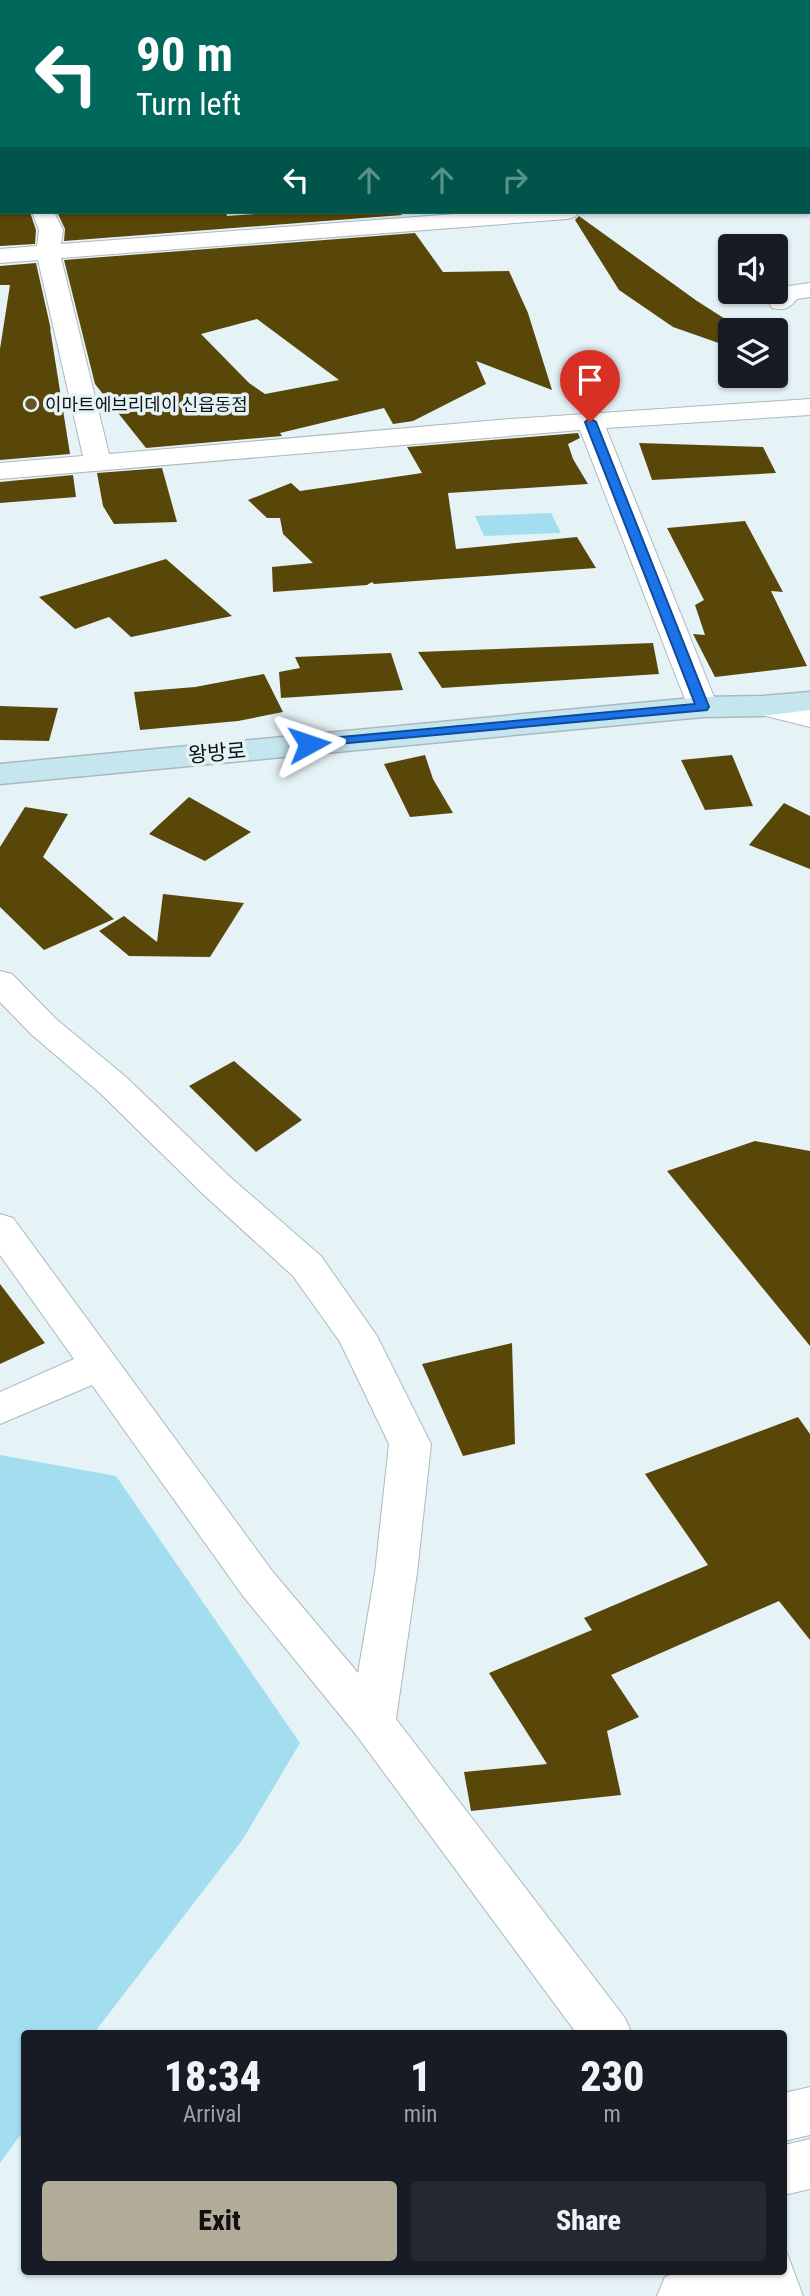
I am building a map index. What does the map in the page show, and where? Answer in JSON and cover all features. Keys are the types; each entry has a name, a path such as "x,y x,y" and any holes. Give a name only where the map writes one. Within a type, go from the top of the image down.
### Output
{"main road":[{"name":"왕방로","path":"0,774 703,707 761,706 810,701"}],"street":[{"path":"44,214 51,230 48,252 98,463"},
{"path":"376,214 394,226"},
{"path":"0,256 542,214"},
{"path":"788,294 810,290"},
{"path":"0,471 590,422 810,407"},
{"path":"590,422 703,707"},
{"path":"761,706 810,718"},
{"path":"0,982 44,1027 113,1085 217,1186 307,1266 357,1336 410,1444 396,1573 373,1723"},
{"path":"0,1227 258,1584 373,1723 604,2030"},
{"path":"0,1409 99,1365"},
{"path":"787,2116 810,2111"},
{"path":"787,2169 810,2164"},
{"path":"684,2296 737,2275"},
{"path":"769,2275 776,2296"}],"shaded area":[{"path":"551,513 561,533 484,536 475,516"},
{"path":"0,1455 116,1476 300,1743 243,1839 96,2030 21,2030 21,2134 0,2163"}],"building":[{"path":"0,214 31,214 36,230 35,244 0,246"},
{"path":"58,214 402,215 64,241 65,229"},
{"path":"579,216 724,318 718,318 718,343 673,327 619,290 575,220"},
{"path":"415,233 443,272 509,271 528,313 552,390 476,361 486,384 413,421 393,424 384,408 280,433 282,436 146,448 95,384 64,260","holes":["257,319 339,380 265,394 249,383 201,334"]},
{"path":"36,263 51,330 50,328 70,454 0,460 0,349 10,285 0,285 0,266"},
{"path":"578,433 580,438 568,444 573,459 588,484 448,493 456,549 577,537 596,568 374,584 372,582 367,585 273,592 272,567 313,563 283,534 280,518 267,518 248,500 291,483 300,491 422,473 407,447"},
{"path":"639,443 763,447 776,473 652,480"},
{"path":"162,468 177,522 114,524 103,506 97,473"},
{"path":"73,475 76,497 0,503 0,482"},
{"path":"745,521 783,592 771,591 807,666 715,677 693,634 705,635 695,605 704,600 667,528"},
{"path":"166,559 232,616 131,637 109,617 75,629 39,597"},
{"path":"653,643 659,674 442,688 418,652"},
{"path":"391,653 403,690 281,698 279,672 300,668 295,657"},
{"path":"264,674 283,712 238,721 140,730 134,692 195,687"},
{"path":"0,706 58,708 49,741 0,740"},
{"path":"425,755 433,779 453,813 410,817 384,764"},
{"path":"732,755 753,806 705,810 681,760"},
{"path":"189,797 251,832 205,861 149,834"},
{"path":"784,803 810,816 810,869 749,845"},
{"path":"25,807 68,814 43,857 114,919 44,950 0,907 0,847"},
{"path":"163,894 244,903 210,957 129,956 99,931 124,916 157,942"},
{"path":"234,1061 302,1120 256,1152 189,1086"},
{"path":"755,1141 810,1151 810,1346 667,1171"},
{"path":"0,1284 45,1343 0,1364"},
{"path":"512,1343 515,1444 463,1456 422,1364"},
{"path":"798,1417 810,1434 810,1640 779,1601 611,1675 639,1717 607,1731 621,1795 471,1811 464,1772 547,1764 489,1673 592,1630 584,1618 708,1565 645,1474"}],"place":[{"name":"이마트에브리데이 신읍동점","path":"31,404"}],"route":[{"path":"309,744 703,707 590,422"}]}
